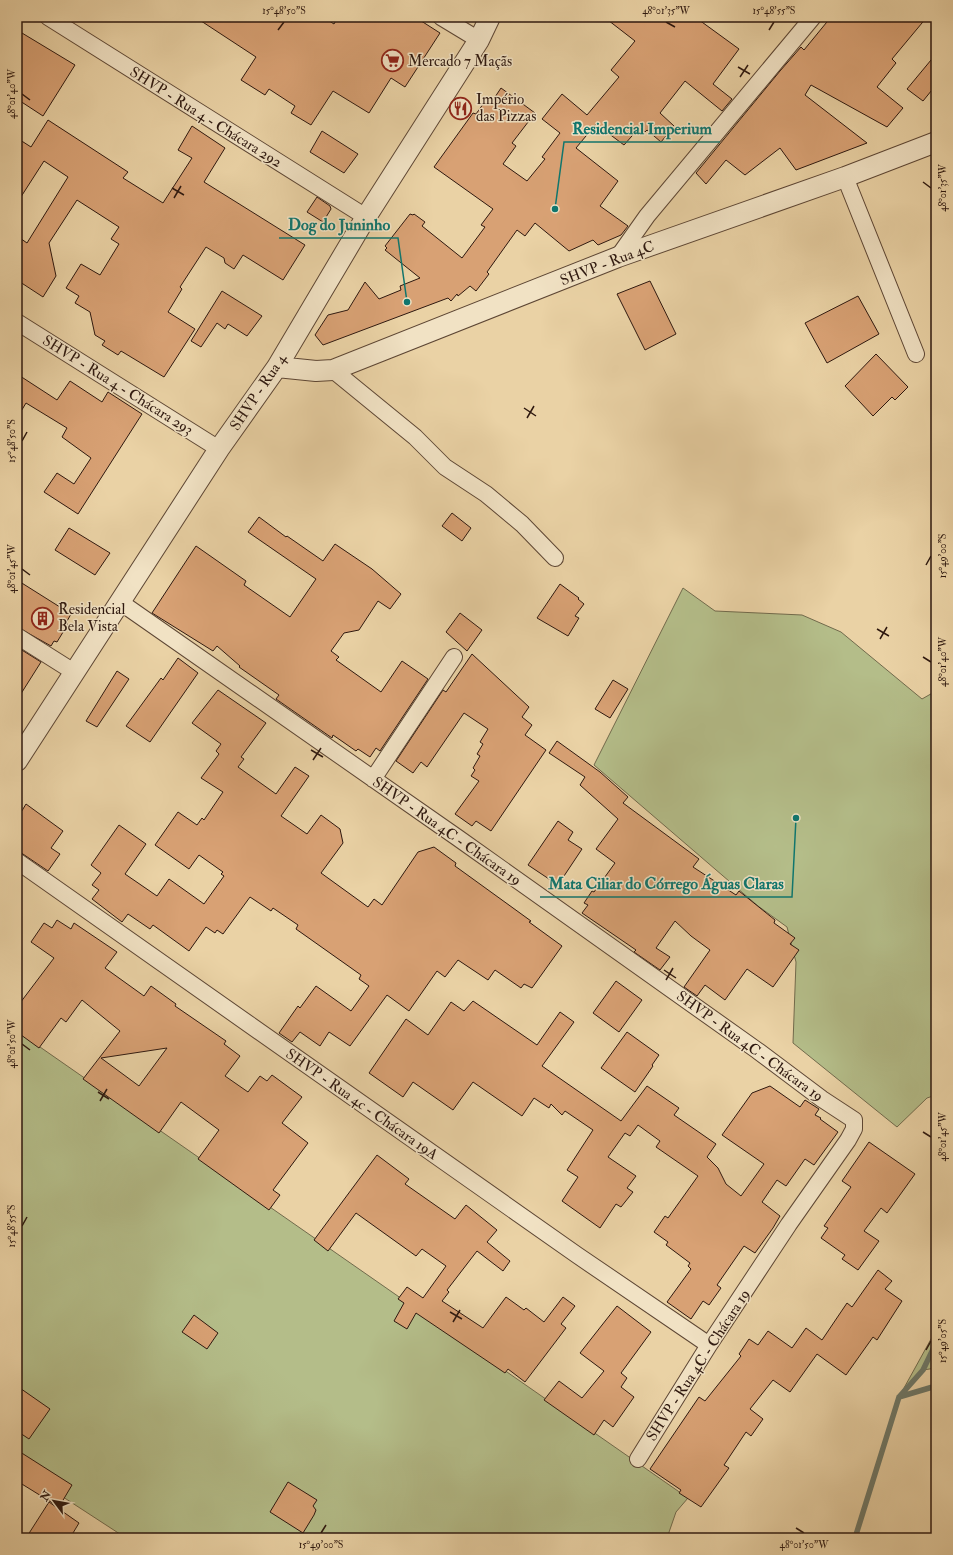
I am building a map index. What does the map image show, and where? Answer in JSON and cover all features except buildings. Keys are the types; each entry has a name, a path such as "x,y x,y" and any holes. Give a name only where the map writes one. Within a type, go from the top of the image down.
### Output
{"street":[{"name":"SHVP - Rua 4 - Chácara 292","path":"48,17 366,217"},
{"path":"441,17 479,40"},
{"name":"SHVP - Rua 4","path":"17,761 219,449 276,368 366,217 479,40 490,17"},
{"path":"618,257 647,216 813,17"},
{"name":"SHVP - Rua 4C","path":"276,368 316,371 333,370 618,257 846,176 936,142"},
{"path":"846,176 916,354"},
{"name":"SHVP - Rua 4 - Chácara 293","path":"17,322 219,449"},
{"path":"333,370 415,436 445,467 486,494 522,524 555,558"},
{"name":"SHVP - Rua 4C - Chácara 19","path":"120,602 758,1051 822,1099 854,1120 854,1129 848,1140 709,1345 638,1459"},
{"path":"17,636 74,672"},
{"path":"373,779 454,657"},
{"name":"SHVP - Rua 4c - Chácara 19A","path":"17,861 577,1255 709,1345"}],"green space":[{"path":"683,588 715,611 802,615 841,632 922,699 936,691 936,1095 927,1098 897,1127 793,1043 796,962 787,927 758,906 594,765"},
{"path":"17,1031 688,1498 676,1512 667,1538 126,1538 17,1467"},
{"path":"936,1330 936,1368 923,1370 899,1397"}],"waterway":[{"path":"855,1538 899,1397 923,1370 936,1343"},
{"path":"899,1397 936,1386"}],"place":[{"name":"Mercado 7 Maçãs","path":"392,61"},
{"name":"Império das Pizzas","path":"461,108"},
{"name":"Residencial Imperium","path":"555,209"},
{"name":"Dog do Juninho","path":"407,302"},
{"name":"Residencial Bela Vista","path":"43,618"},
{"name":"Mata Ciliar do Córrego Águas Claras","path":"796,818"}]}
